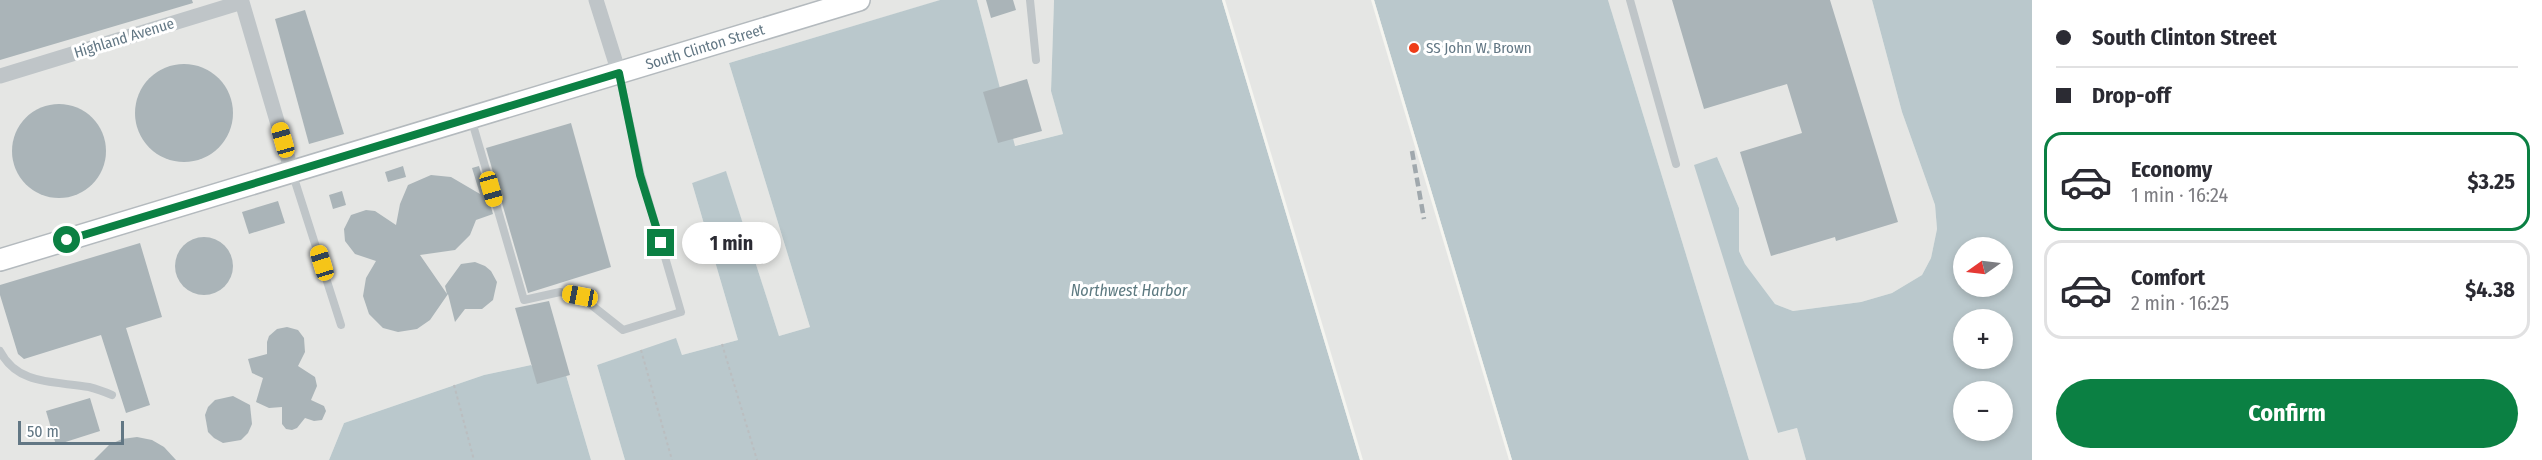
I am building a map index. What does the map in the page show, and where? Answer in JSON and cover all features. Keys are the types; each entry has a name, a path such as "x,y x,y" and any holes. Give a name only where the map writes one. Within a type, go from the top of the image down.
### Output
{"main road":[{"name":"South Clinton Street","path":"0,260 851,1"}],"street":[{"path":"596,0 619,73"},
{"path":"244,1 292,172"},
{"name":"Highland Avenue","path":"0,76 244,1"}],"lane":[{"path":"1030,0 1036,60"},
{"path":"1630,0 1676,164"},
{"path":"471,117 524,300 560,292 580,296 623,330 681,312 640,175 619,73"},
{"path":"292,172 341,325"},
{"path":"0,351 5,361 17,372 30,378 59,385 90,387 112,395"}],"path":[{"path":"722,344 757,460"},
{"path":"641,350 672,460"},
{"path":"454,385 474,460"}],"shaded area":[{"path":"0,0 941,0 729,63 810,327 779,336 726,172 692,183 738,340 682,355 676,339 597,365 625,460 591,460 566,375 542,380 531,365 484,375 344,423 329,460 0,460"},
{"path":"977,0 1054,0 1051,90 1063,134 1014,146"},
{"path":"1222,0 1374,0 1512,460 1360,460"},
{"path":"1608,0 1872,0 1902,112 1935,205 1937,229 1931,258 1922,275 1892,293 1861,302 1793,311 1775,304 1745,264 1739,251 1739,208 1717,157 1778,433 1797,428 1806,460 1749,460"}],"water":[{"name":"Northwest Harbor","path":"940,0 977,0 1015,146 1063,134 1051,91 1054,0 1222,0 1360,460 625,460 597,365 676,338 682,355 738,340 692,183 726,171 779,336 810,327 729,63"},
{"path":"1374,0 1608,0 1749,460 1512,460"},
{"path":"1872,0 2032,0 2032,460 1806,460 1797,428 1778,433 1694,165 1717,157 1739,208 1739,251 1745,264 1775,304 1793,311 1861,302 1892,293 1922,275 1931,258 1937,229 1935,205 1902,112"},
{"path":"531,365 542,380 566,375 591,460 329,460 344,423 484,375"}],"pier":[{"path":"1222,0 1225,0 1363,460 1360,460"},
{"path":"1371,0 1374,0 1512,460 1509,460"}],"building":[{"path":"0,0 192,0 193,3 0,60"},
{"path":"986,0 1013,0 1016,10 991,18"},
{"path":"1672,0 1830,0 1898,222 1836,241 1835,237 1771,256 1740,152 1802,133 1787,84 1704,109"},
{"path":"305,10 344,134 309,144 275,19"},
{"path":"184,64 194,65 211,72 225,86 232,103 232,123 225,140 211,154 194,161 184,162 174,161 157,154 143,140 136,123 135,113 136,103 143,86 157,72 174,65"},
{"path":"1027,79 1042,131 998,143 983,92"},
{"path":"59,104 77,107 92,118 103,133 106,151 103,169 92,184 77,195 59,198 41,195 26,184 15,169 12,151 15,133 26,118 41,107"},
{"path":"571,123 611,267 528,293 486,148"},
{"path":"403,166 406,177 388,182 385,172"},
{"path":"479,166 493,214 476,220 470,235 455,250 420,255 447,294 445,286 461,264 475,262 485,266 497,282 493,300 482,309 465,309 455,322 448,294 430,320 417,329 398,332 383,328 369,314 363,296 366,278 376,261 355,254 345,241 344,229 351,215 366,210 375,211 396,225 400,204 408,185 431,175 451,177 480,194 472,168"},
{"path":"342,191 346,205 333,209 329,195"},
{"path":"278,201 285,223 249,234 242,212"},
{"path":"204,237 215,239 228,250 233,266 231,277 220,290 204,295 193,293 180,282 175,266 177,255 188,242"},
{"path":"140,243 162,317 126,328 150,405 126,413 101,335 24,359 18,354 0,295 0,285"},
{"path":"549,301 570,375 537,384 515,308"},
{"path":"287,327 298,330 304,338 305,352 298,366 315,377 317,386 311,400 324,406 326,411 322,420 314,421 305,418 297,428 292,430 286,429 282,424 282,407 269,408 256,402 263,378 252,373 248,359 267,354 269,336 277,329"},
{"path":"233,396 250,405 252,424 248,433 241,440 223,443 208,432 205,415 208,407 215,400"},
{"path":"90,398 100,431 56,445 46,411"},
{"path":"137,437 152,440 164,447 176,460 94,460 109,445 122,439"}],"railway":[{"path":"1412,151 1424,219"}],"place":[{"name":"SS John W. Brown","path":"1414,48"}],"route":[{"path":"67,240 619,73 640,175 661,243"}]}
